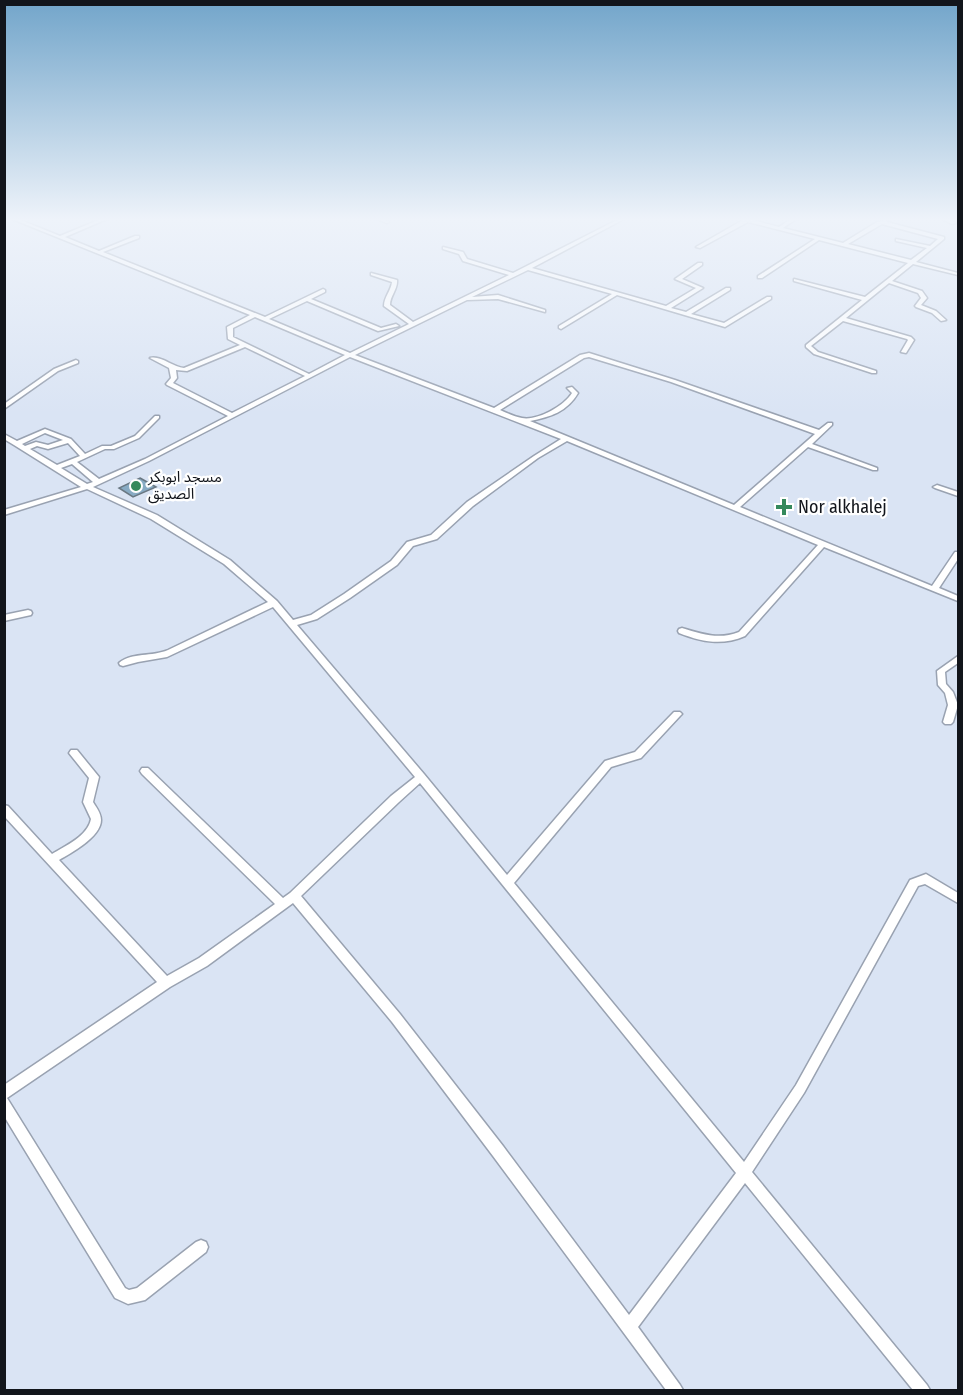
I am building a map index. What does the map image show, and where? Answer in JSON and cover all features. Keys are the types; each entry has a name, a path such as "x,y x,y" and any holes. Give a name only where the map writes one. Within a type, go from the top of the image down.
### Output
{"street":[{"path":"178,284 350,355 523,421 736,507 958,599"},
{"path":"395,284 386,304 389,309 412,324"},
{"path":"4,513 93,485 147,460 350,355 495,284"},
{"path":"585,284 721,325 729,325 769,298"},
{"path":"667,308 700,288 690,284"},
{"path":"811,284 865,299"},
{"path":"874,372 816,353 809,348 810,343 883,284"},
{"path":"896,284 920,292 924,298 918,306 935,312 943,320"},
{"path":"687,314 728,289"},
{"path":"265,319 323,291"},
{"path":"561,327 617,293"},
{"path":"465,299 498,297 543,311"},
{"path":"307,298 380,330 390,329 405,321"},
{"path":"254,315 228,330 230,338 309,376"},
{"path":"842,319 909,338 911,340 904,352"},
{"path":"153,358 185,370 243,346"},
{"path":"495,410 582,356 589,355 673,381 820,433"},
{"path":"4,407 56,370 76,362"},
{"path":"172,367 174,378 169,384 233,416"},
{"path":"523,421 548,415 564,406 575,393 570,388"},
{"path":"56,468 104,447 112,448 137,437 157,417"},
{"path":"736,507 830,424"},
{"path":"20,446 45,431 69,440 84,457"},
{"path":"4,436 56,468 154,517 227,562 274,603 421,777 922,1390"},
{"path":"291,624 314,617 339,601 394,563 410,544 434,537 470,504 536,457 566,439"},
{"path":"20,446 36,444 48,447 69,440"},
{"path":"807,444 875,469"},
{"path":"72,461 93,485"},
{"path":"937,487 958,495"},
{"path":"682,631 707,640 742,634 823,544"},
{"path":"934,589 958,554"},
{"path":"123,663 144,656 164,657 178,648 274,603"},
{"path":"4,618 28,613"},
{"path":"948,722 953,705 940,677 941,671 958,659"},
{"path":"507,883 608,764 638,755 677,714"},
{"path":"52,860 81,840 95,824 97,818 88,802 94,777 74,753"},
{"path":"145,771 288,901 396,1018 498,1151 675,1390"},
{"path":"4,1093 166,983 203,962 288,901 421,777"},
{"path":"4,808 166,983"},
{"path":"628,1328 744,1173 800,1089 914,883 920,879 926,879 958,898"},
{"path":"4,1103 120,1293 128,1297 140,1295 201,1247"}],"building":[{"path":"140,478 156,487 133,497 119,488"}],"place":[{"name":"مسجد ابوبكر الصديق","path":"136,486"},
{"name":"Nor alkhalej","path":"784,507"}]}
